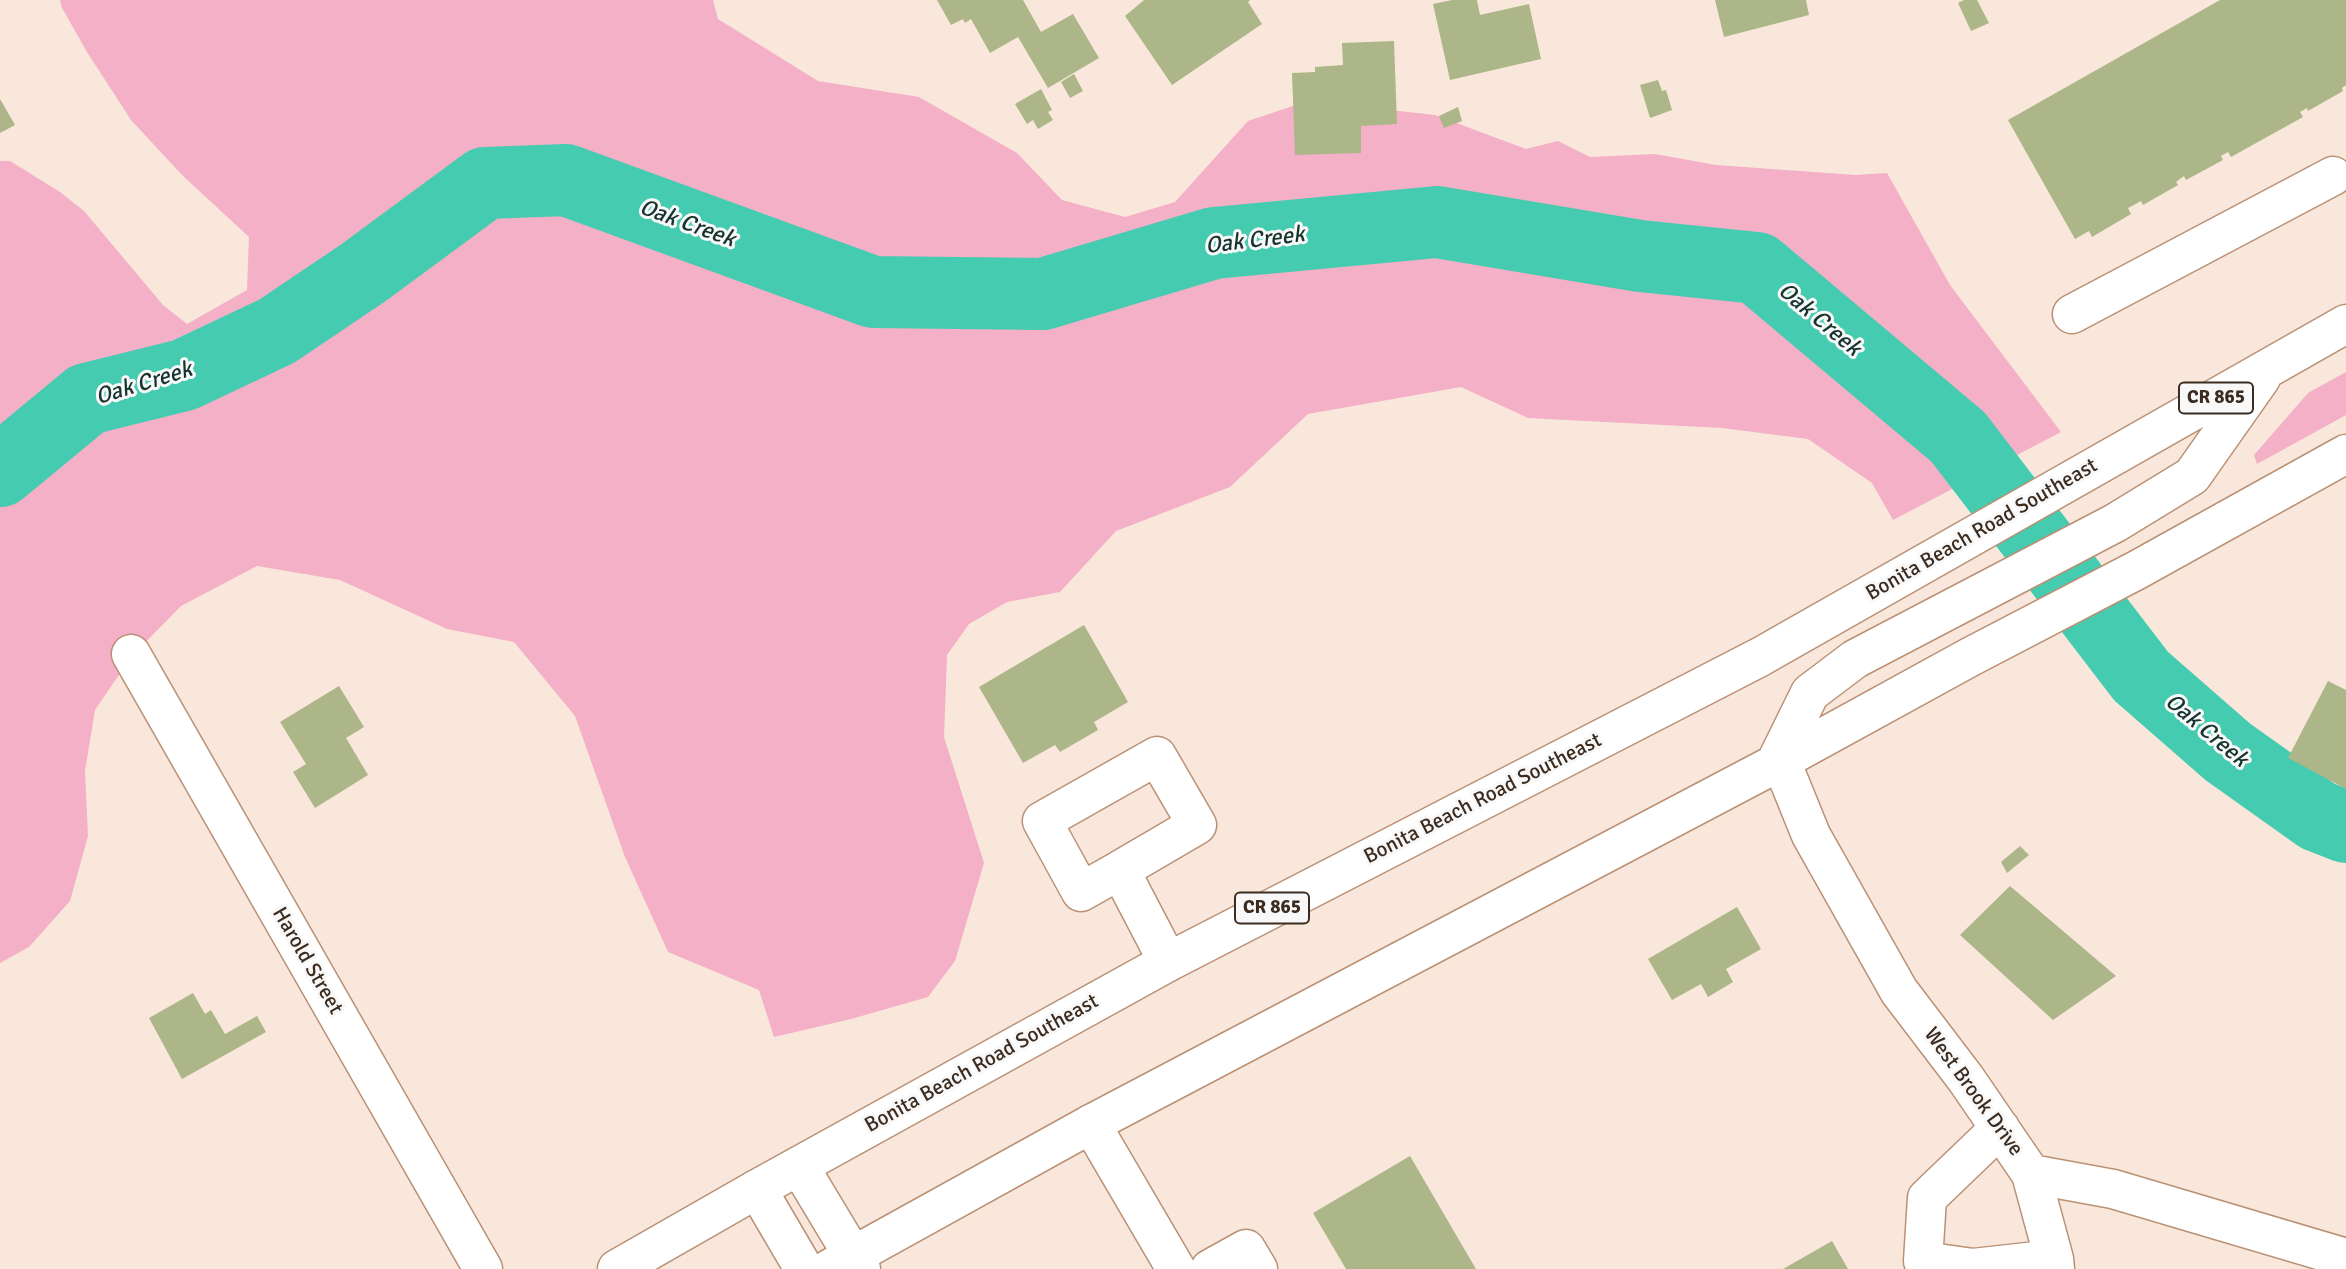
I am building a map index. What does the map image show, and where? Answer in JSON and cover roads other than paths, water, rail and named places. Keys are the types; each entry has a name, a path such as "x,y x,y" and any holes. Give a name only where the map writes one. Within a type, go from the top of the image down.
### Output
{"main road":[{"path":"2072,314 2342,181"},
{"name":"Bonita Beach Road Southeast","path":"617,1269 1168,962 1748,663 2346,324"},
{"path":"1778,762 1810,693 1855,659 2115,523 2192,476 2269,368"},
{"path":"799,1166 848,1265 1091,1124 1778,762 2137,570 2346,454"},
{"name":"Harold Street","path":"131,654 483,1269"},
{"name":"West Brook Drive","path":"1778,762 1811,835 1899,991 2031,1174 2113,1189 2346,1258"},
{"path":"1121,870 1168,962"},
{"path":"1091,1124 1176,1269"},
{"path":"2000,1128 1927,1198 1923,1261 1973,1268 2055,1264 2031,1174"},
{"path":"757,1189 804,1269"},
{"path":"1210,1269 1246,1249 1258,1269"}],"waterway":[{"name":"Oak Creek","path":"0,471 87,399 184,375 277,331 363,273 485,183 566,180 873,292 1043,294 1214,243 1437,222 1640,256 1757,268 1958,437 2141,676 2228,752 2318,816 2346,827"}]}
